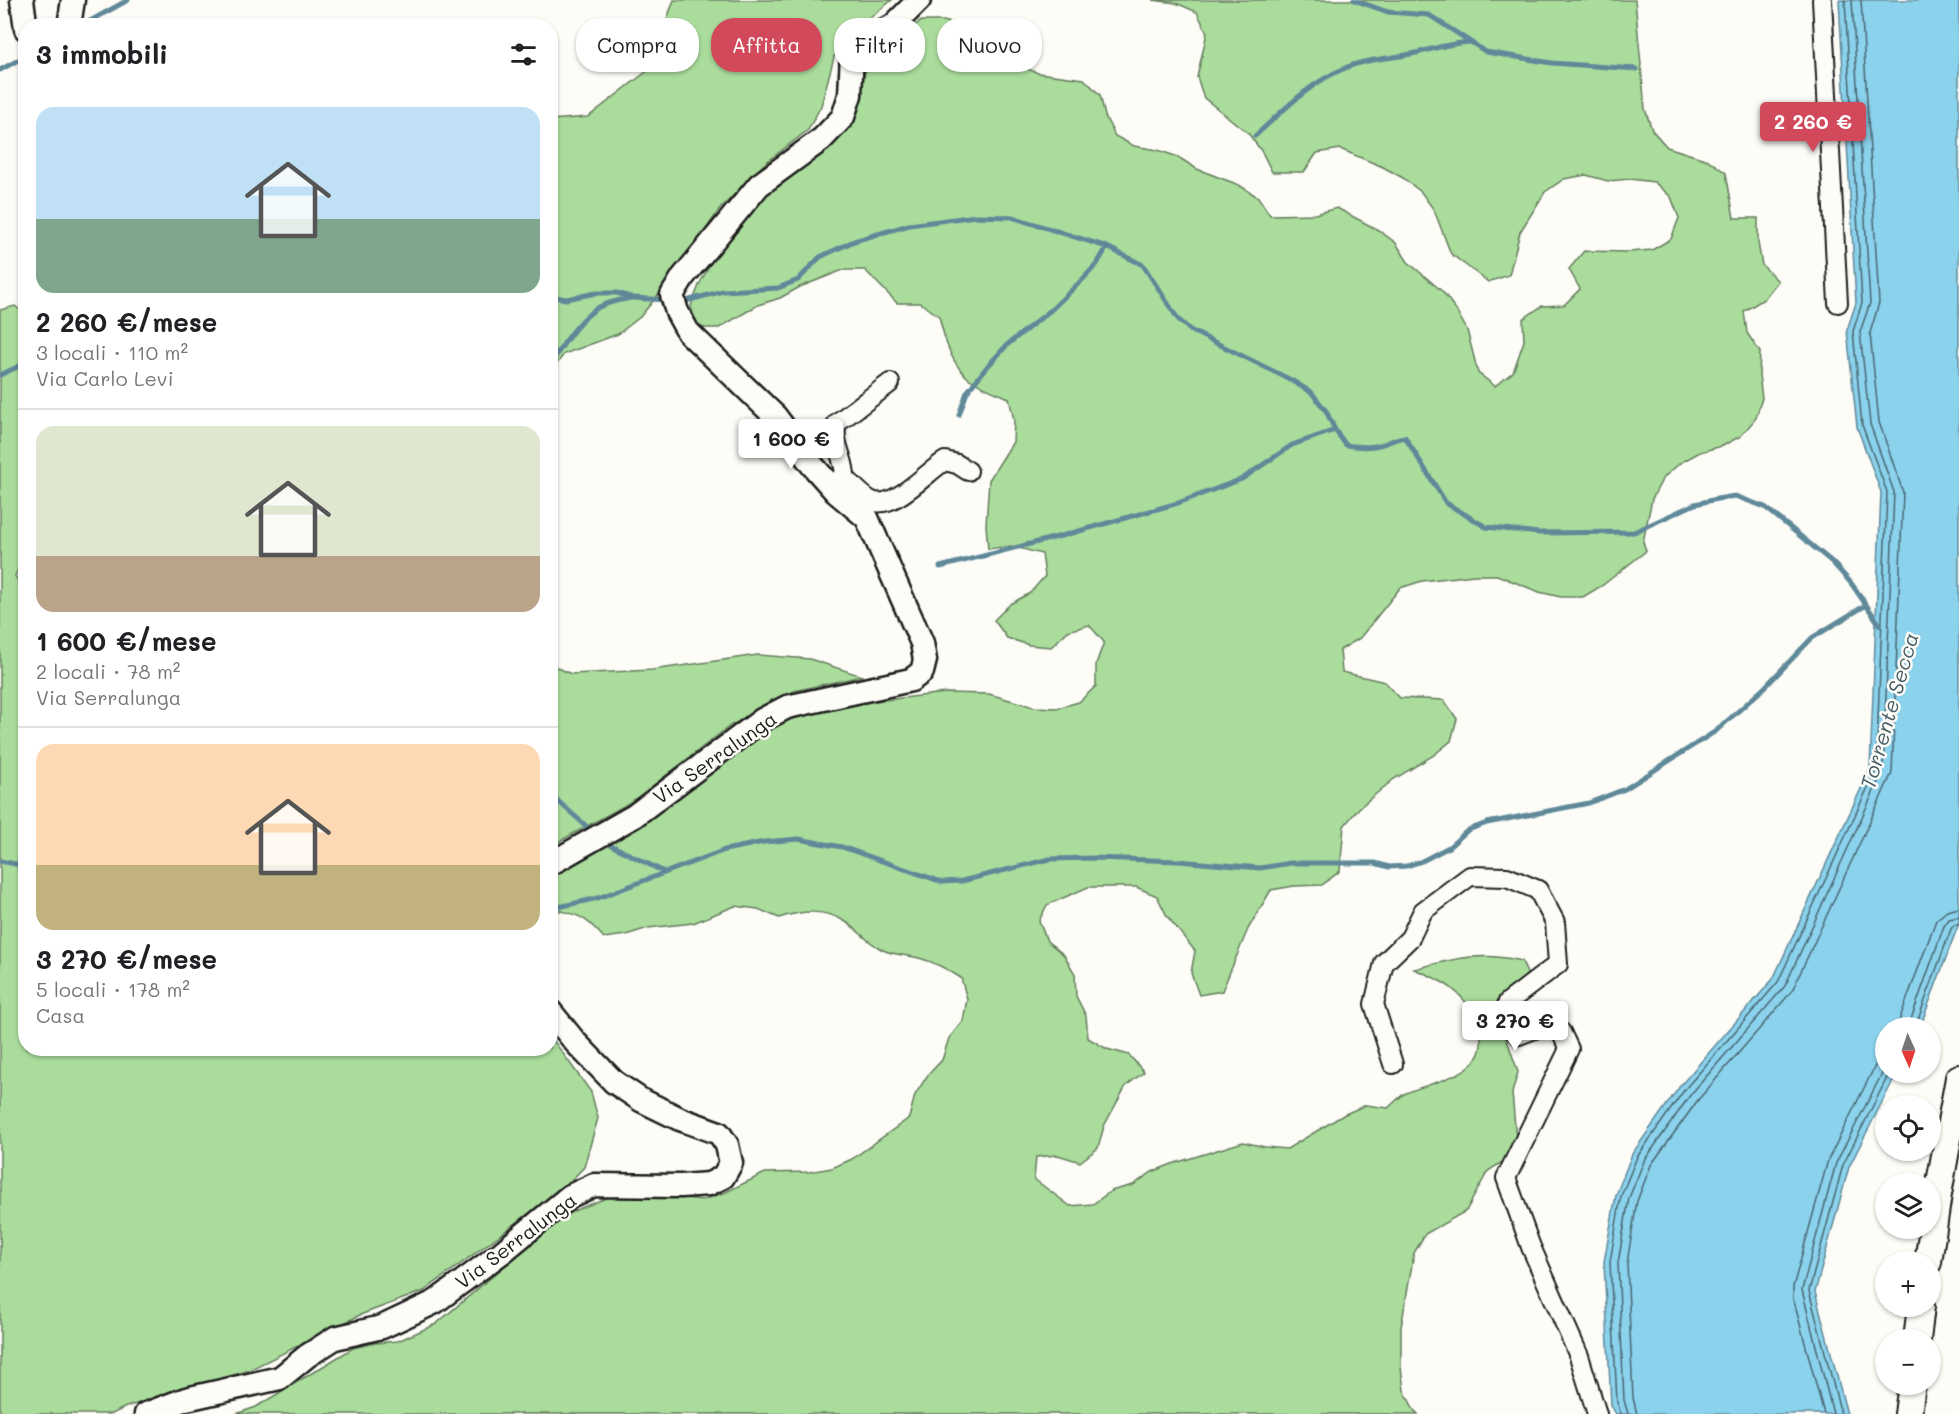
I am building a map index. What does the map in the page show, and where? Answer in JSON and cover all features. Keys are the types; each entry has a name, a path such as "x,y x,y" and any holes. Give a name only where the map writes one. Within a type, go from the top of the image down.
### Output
{"main road":[{"path":"1930,1251 1956,1117 1959,1078"},
{"path":"1908,1414 1911,1395"}],"street":[{"path":"22,0 24,18"},
{"path":"70,18 73,0"},
{"name":"Via Serralunga","path":"558,859 634,816 762,720 779,711 788,707 911,680 922,672 926,660 922,643 867,518 836,480 776,417 688,332 677,312 672,295 683,276 759,185 822,139 843,117 849,95 852,53 861,40 893,26 919,0"},
{"path":"1822,0 1838,303"},
{"path":"836,480 846,468 834,432 837,423 890,383"},
{"name":"Via Serralunga","path":"836,480 871,501 886,502 916,485 945,461 957,464 968,471"},
{"path":"1393,1064 1374,1004 1384,963 1410,938 1423,911 1470,876 1507,877 1538,890 1555,922 1558,964 1508,1002 1503,1017 1519,1035 1545,1025 1561,1032 1569,1049 1506,1178 1531,1247 1579,1356 1597,1414"},
{"name":"Via Serralunga","path":"146,1414 186,1399 280,1378 307,1356 335,1338 382,1327 435,1302 501,1253 570,1196 594,1185 681,1186 709,1184 723,1177 731,1163 727,1145 719,1133 680,1119 641,1100 614,1082 558,1021"}],"green space":[{"path":"674,0 892,0 870,18 834,18 834,57 821,106 808,130 764,164 720,209 671,279 640,317 618,334 564,354 558,362 558,119 588,117 646,72 699,72 699,18 667,18"},
{"path":"1152,0 1635,0 1645,109 1652,130 1667,147 1708,160 1726,173 1734,218 1758,218 1758,243 1762,265 1778,281 1764,299 1744,311 1747,333 1760,352 1759,375 1762,398 1756,418 1741,436 1722,446 1700,452 1680,463 1663,478 1652,499 1643,542 1646,551 1603,585 1583,597 1561,597 1539,592 1497,575 1474,575 1422,581 1400,588 1360,638 1340,650 1342,672 1385,682 1400,698 1444,700 1457,719 1451,741 1434,755 1394,779 1359,808 1344,826 1340,871 1322,885 1271,890 1248,929 1222,991 1199,995 1191,973 1195,951 1167,916 1157,896 1136,887 1088,887 1047,905 1039,921 1047,941 1064,955 1075,974 1076,996 1086,1016 1088,1038 1107,1049 1129,1055 1144,1072 1126,1086 1104,1126 1098,1148 1080,1162 1058,1155 1036,1157 1034,1179 1070,1206 1093,1204 1111,1191 1133,1185 1152,1172 1243,1142 1287,1149 1345,1114 1366,1105 1388,1108 1406,1093 1464,1070 1479,1054 1481,1033 1477,1019 1465,1001 1451,988 1414,969 1454,959 1480,956 1522,961 1530,981 1509,990 1493,1007 1495,1022 1507,1040 1518,1072 1512,1093 1516,1138 1507,1159 1488,1171 1466,1211 1425,1234 1414,1253 1401,1327 1401,1367 1404,1390 1418,1414 236,1414 256,1407 353,1348 398,1341 436,1324 566,1214 611,1196 656,1195 703,1200 724,1193 765,1173 809,1172 832,1168 852,1159 909,1118 915,1095 927,1076 942,1060 949,1038 963,1021 967,999 961,978 919,958 883,950 846,922 829,914 804,912 779,918 758,909 735,906 693,923 648,928 626,935 604,938 581,917 558,911 558,872 630,832 781,719 842,705 945,693 989,694 1034,707 1057,708 1079,702 1096,686 1096,664 1104,642 1089,625 1068,631 1051,647 1029,645 1007,638 994,620 1010,604 1030,593 1045,576 1042,554 1011,546 988,549 986,525 989,480 1013,442 1014,420 1009,398 975,383 960,370 948,348 939,316 920,303 897,303 865,270 843,270 800,287 780,298 758,305 719,328 697,328 691,306 699,285 721,243 765,193 839,139 855,115 865,72 925,72 925,21 937,21 937,72 1035,72 1084,79 1100,95 1105,116 1115,136 1134,146 1158,150 1178,157 1197,169 1239,185 1258,197 1270,215 1315,214 1337,208 1378,230 1396,243 1408,262 1443,292 1467,330 1478,373 1495,386 1513,372 1524,341 1523,319 1542,306 1564,305 1580,289 1569,269 1584,251 1652,250 1671,239 1679,218 1671,197 1654,182 1630,179 1608,181 1586,175 1564,179 1545,192 1520,232 1509,275 1488,282 1451,254 1434,210 1421,192 1403,178 1383,167 1340,149 1317,153 1304,172 1272,172 1262,152 1248,133 1204,98 1197,77 1207,33 1197,12 1176,3"},
{"path":"15,306 18,308 18,570 15,576 18,581 18,1056 558,1056 558,1047 591,1092 598,1118 584,1167 566,1186 424,1291 360,1315 247,1371 126,1407 112,1414 0,1414 0,310"},
{"path":"758,655 810,659 862,676 794,691 730,726 633,801 558,842 558,668 571,674 652,670"}],"water":[{"name":"Torrente Secca","path":"1839,0 1959,0 1959,923 1924,1017 1875,1017 1875,1083 1892,1083 1886,1095 1875,1095 1875,1116 1849,1167 1815,1292 1847,1414 1616,1414 1611,1405 1604,1262 1616,1195 1632,1154 1680,1086 1773,979 1870,769 1881,492 1857,427 1847,330 1856,303"}],"waterway":[{"path":"95,18 128,0"},
{"path":"1354,0 1388,12 1429,15 1486,52 1552,63 1636,69"},
{"path":"1255,136 1307,90 1343,69 1368,61 1470,42"},
{"path":"0,70 18,60"},
{"path":"679,300 686,301 723,291 778,288 798,280 820,257 854,241 909,225 976,216 1012,217 1107,247 1143,265 1178,319 1190,330 1291,380 1312,393 1326,411 1335,430 1346,445 1376,446 1405,437 1446,503 1486,527 1539,533 1634,532 1695,504 1735,496 1765,507 1832,562 1851,583 1880,625"},
{"path":"959,415 967,392 986,368 1007,345 1052,309 1083,279 1097,264 1107,247"},
{"path":"558,298 566,299 596,293 617,293 633,298 667,300"},
{"path":"558,353 572,333 592,312 607,304 631,298"},
{"path":"0,375 18,367"},
{"path":"940,567 1178,503 1242,479 1292,445 1335,430"},
{"path":"558,907 598,898 725,850 764,842 798,839 842,847 942,882 962,881 1050,859 1178,861 1260,868 1291,863 1375,863 1389,867 1407,866 1449,847 1468,830 1487,823 1589,803 1625,789 1716,731 1764,688 1812,638 1866,605"},
{"path":"558,801 594,833"},
{"path":"603,841 664,872"},
{"path":"0,861 18,864"}]}
